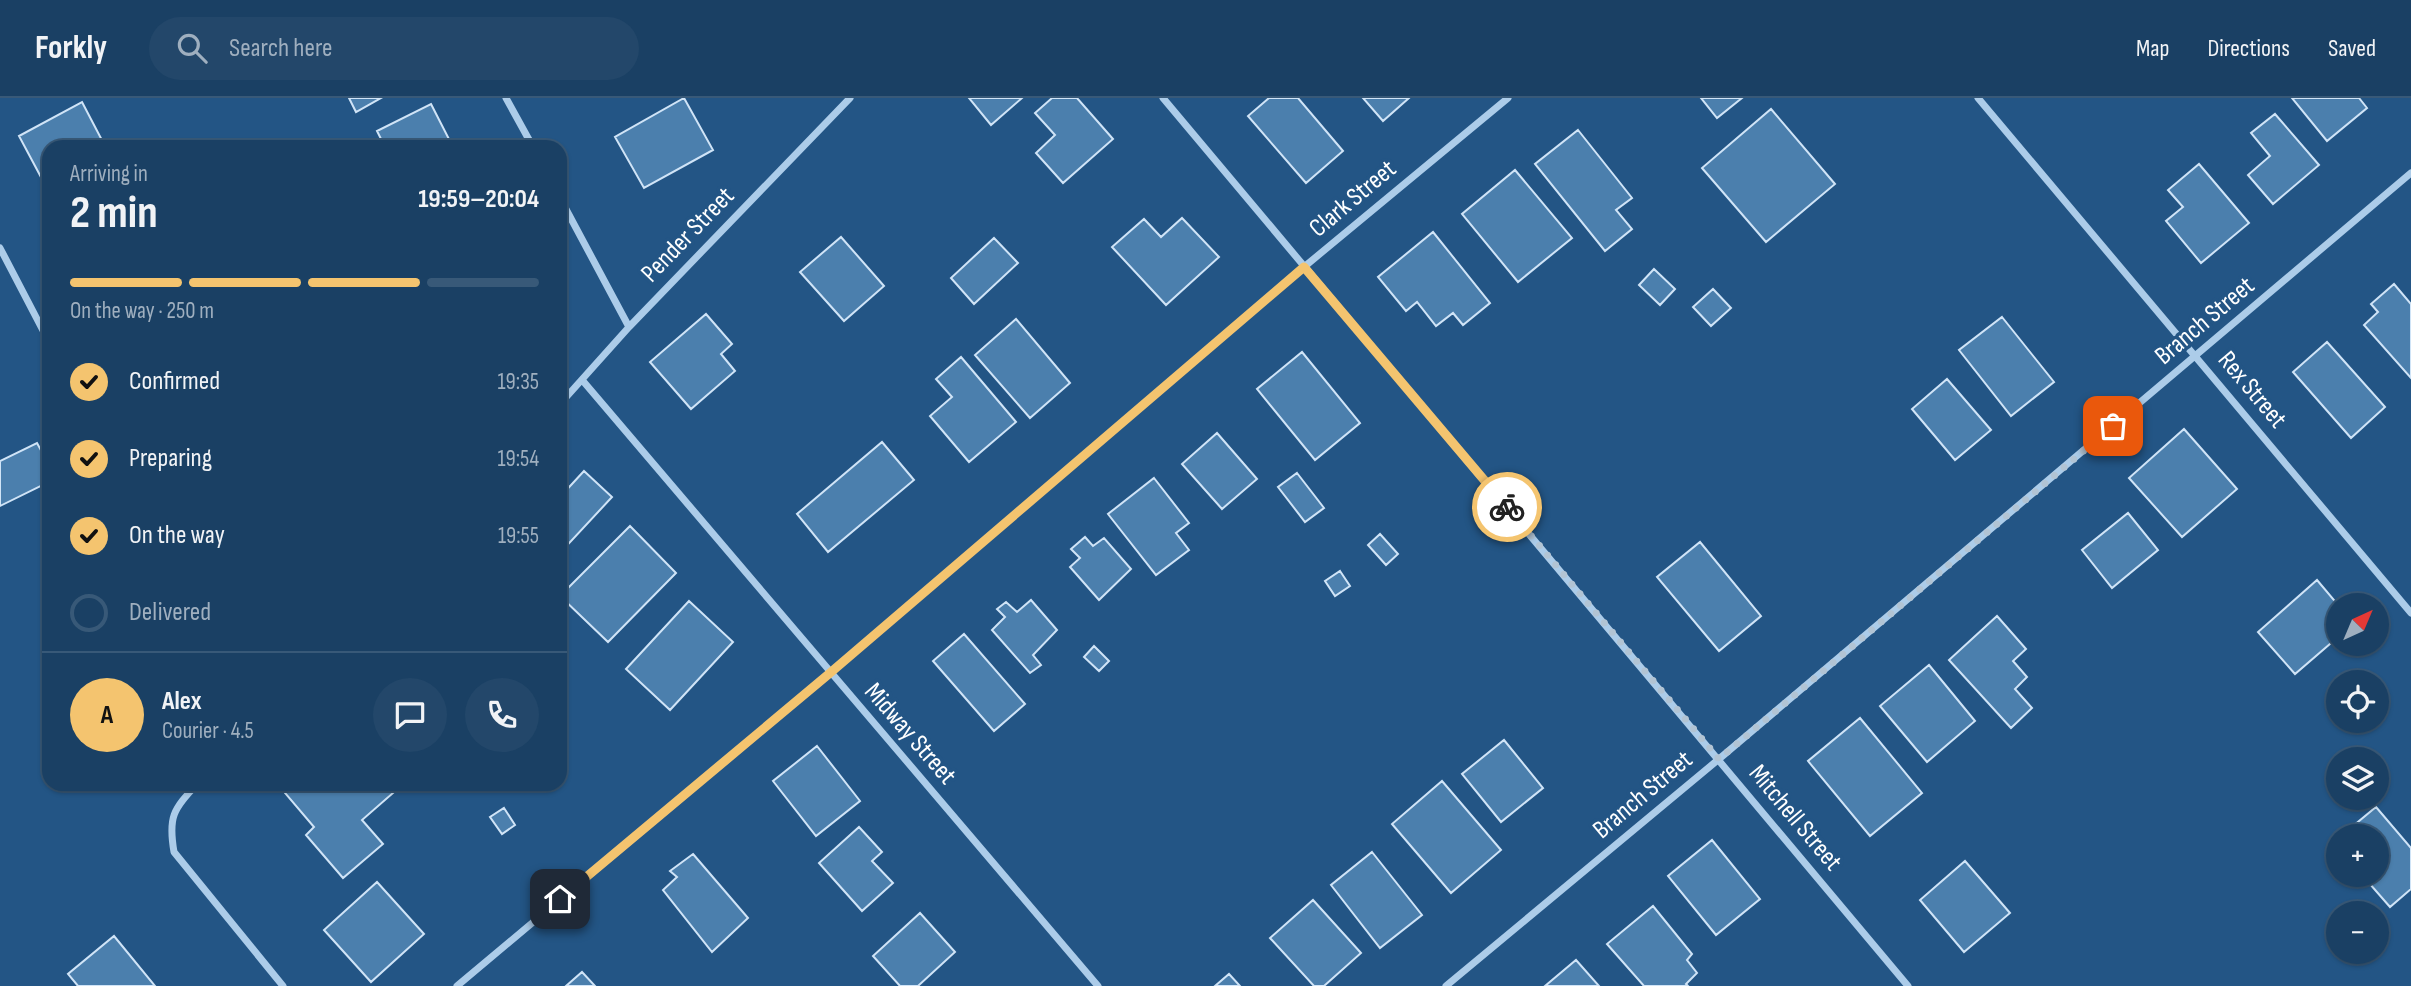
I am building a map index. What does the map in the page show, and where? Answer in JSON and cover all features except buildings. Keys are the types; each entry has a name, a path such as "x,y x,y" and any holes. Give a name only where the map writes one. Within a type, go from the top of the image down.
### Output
{"street":[{"path":"506,98 529,140"},
{"name":"Pender Street","path":"567,397 629,327 850,98"},
{"name":"Mitchell Street","path":"1163,98 1908,986"},
{"name":"Clark Street","path":"457,986 830,673 1304,267 1508,98"},
{"name":"Rex Street","path":"1978,98 2411,613"},
{"name":"Branch Street","path":"1446,986 1719,759 2411,173"},
{"path":"567,211 629,327"},
{"path":"0,248 42,329"},
{"name":"Midway Street","path":"583,381 1098,986"},
{"path":"191,791 179,804 169,826 174,852 283,986"}],"way so far":[{"path":"1507,507 1719,759 2113,426"}],"route":[{"path":"560,899 830,673 1304,267 1507,507"}]}
